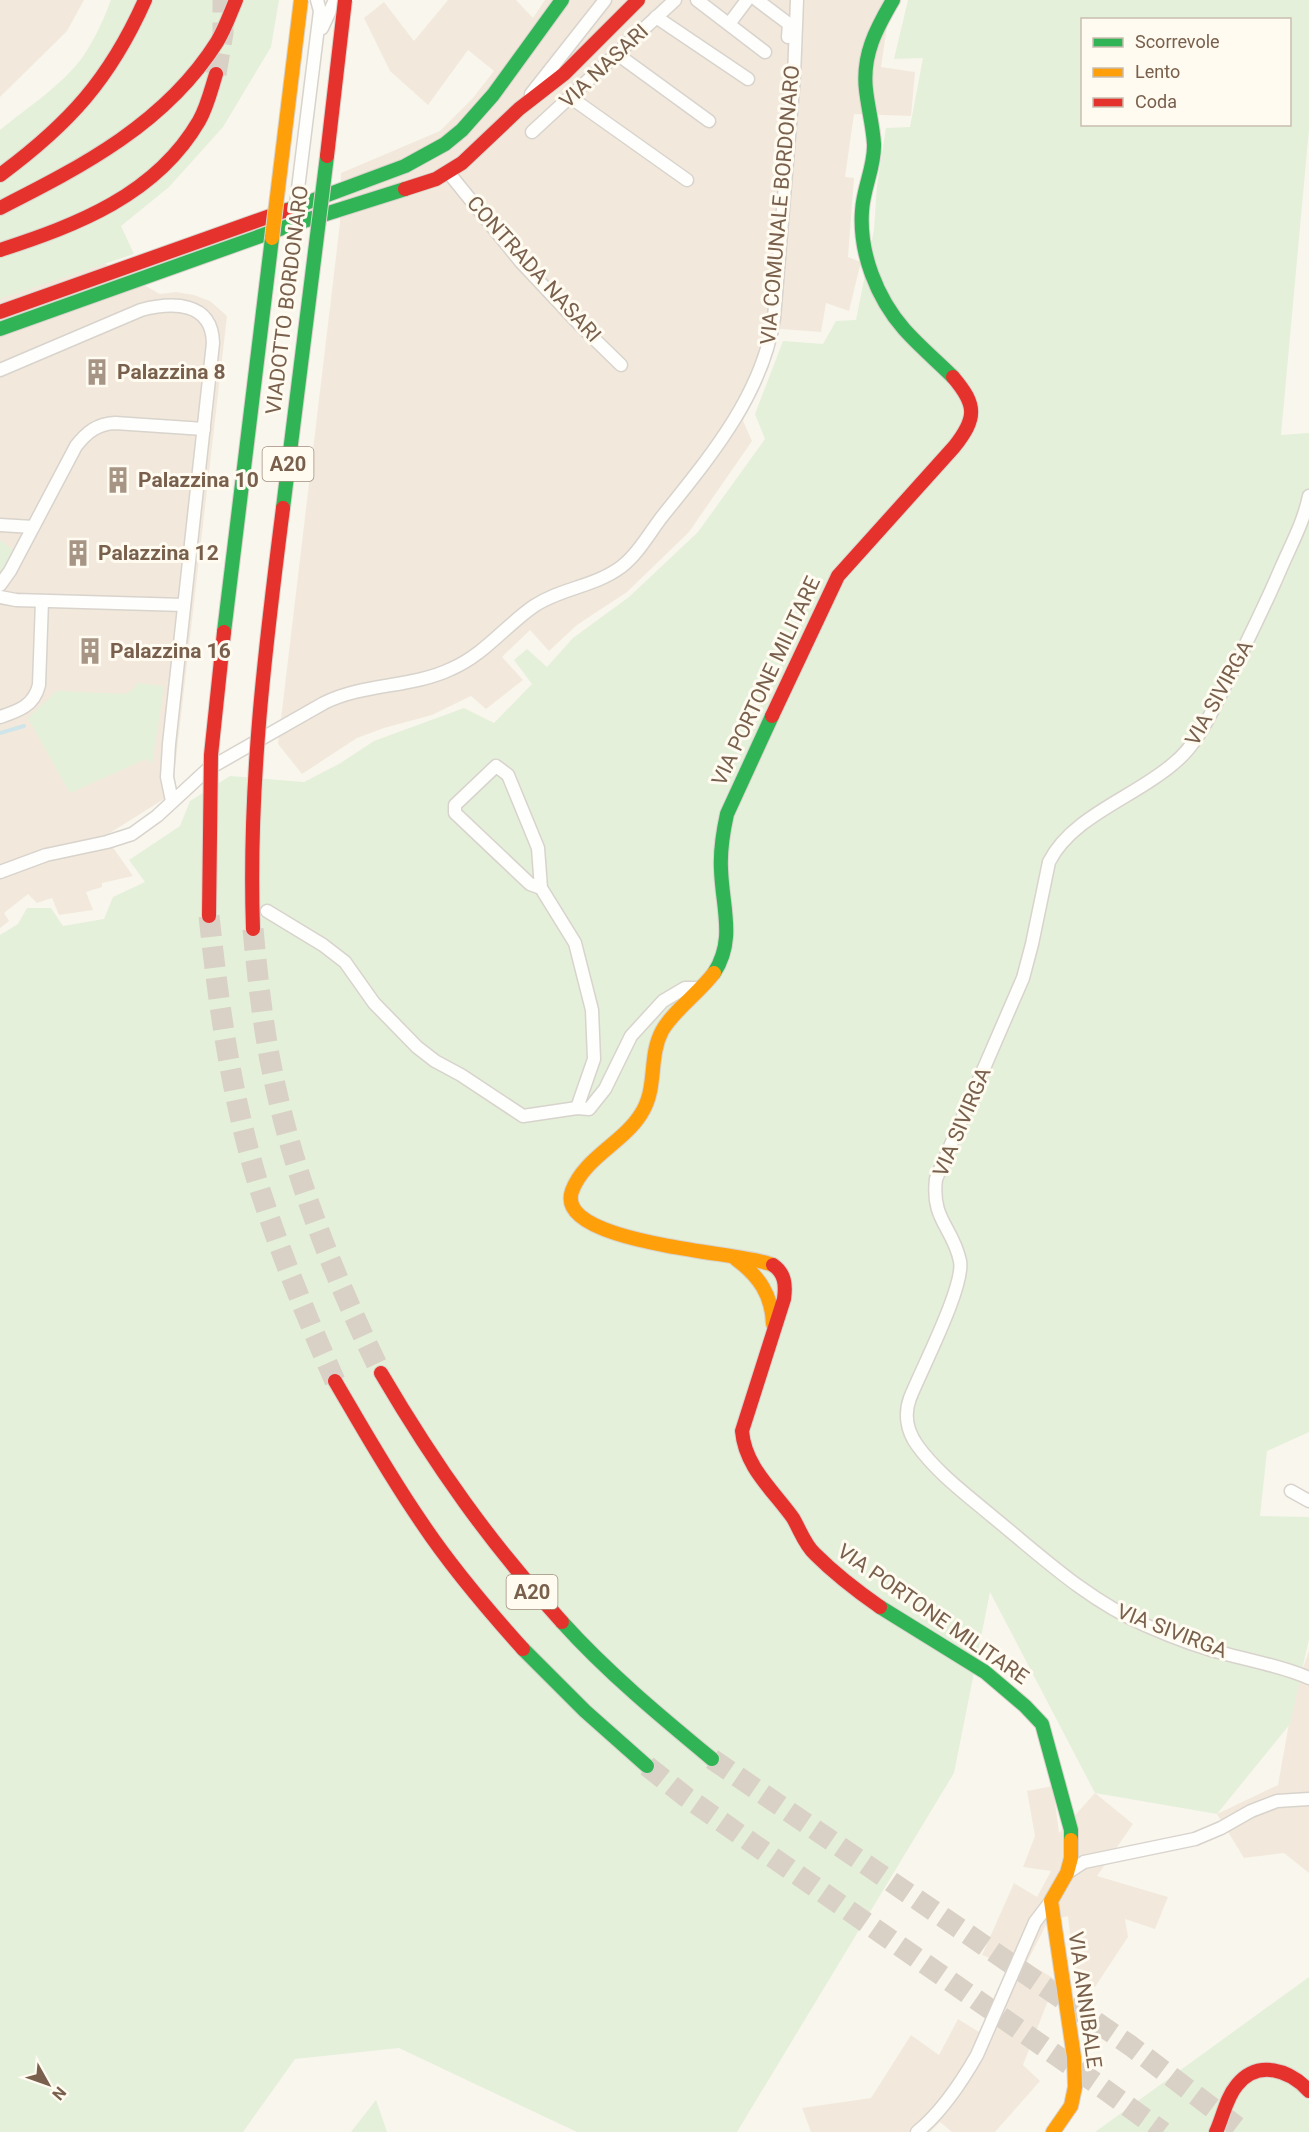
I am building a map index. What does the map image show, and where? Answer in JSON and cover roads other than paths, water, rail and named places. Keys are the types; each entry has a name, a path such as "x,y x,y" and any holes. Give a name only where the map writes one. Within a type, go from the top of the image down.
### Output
{"main road":[{"path":"0,175 56,131 93,92 122,50 145,0"},
{"path":"0,198 80,156 114,134 159,99 203,47 226,0"},
{"path":"0,208 98,156 165,106 192,78 210,54 236,0"},
{"name":"VIADOTTO BORDONARO","path":"209,916 211,765 220,663 301,0"},
{"name":"VIADOTTO BORDONARO","path":"253,929 250,814 256,734 345,0"},
{"path":"0,312 421,159 444,145 466,125 490,97 562,0"},
{"path":"0,329 294,224 422,185 448,172 473,153 519,109 564,74 638,0"},
{"name":"VIA PORTONE MILITARE","path":"892,0 873,39 865,67 874,144 862,203 864,251 874,280 897,320 965,392 972,407 972,417 964,435 838,576 826,598 727,814 720,843 719,863 727,933 722,958 714,973 662,1031 658,1041 652,1089 640,1116 580,1178 572,1191 571,1200 575,1211 583,1220 610,1233 736,1258 766,1261 779,1269 786,1290 742,1431 743,1442 750,1461 793,1519 812,1552 825,1564 892,1616 985,1672 1025,1706 1042,1724 1050,1744 1071,1830 1071,1858 1067,1873"},
{"path":"0,250 84,219 117,201 151,177 175,156 187,140 205,108 216,74"},
{"path":"736,1258 750,1268 770,1294 773,1333"},
{"name":"A20","path":"381,1373 416,1434 459,1499 532,1592 607,1670 712,1759"},
{"name":"A20","path":"335,1381 385,1467 423,1526 480,1601 551,1679 611,1736 647,1766"},
{"path":"1051,1901 1067,1873"},
{"name":"VIA ANNIBALE","path":"1051,1901 1074,2057 1075,2087 1071,2106 1053,2132"},
{"path":"1216,2132 1235,2087 1251,2073 1263,2069 1287,2072 1296,2077 1309,2091"}],"street":[{"path":"294,224 320,11 317,0"},
{"path":"317,40 335,0"},
{"path":"519,109 605,0"},
{"name":"VIA NASARI","path":"532,132 675,0"},
{"path":"697,0 765,52"},
{"path":"729,24 747,0"},
{"name":"VIA COMUNALE BORDONARO","path":"0,872 46,855 107,842 132,834 157,816 192,783 226,758 332,699 425,678 450,670 468,660 536,605 598,581 624,565 743,408 766,356 774,318 794,76 797,0"},
{"path":"761,1 789,24 786,67 794,76"},
{"path":"656,17 748,79"},
{"path":"617,54 709,121"},
{"path":"570,97 687,180"},
{"name":"CONTRADA NASARI","path":"448,172 521,262 621,365"},
{"path":"0,370 141,310 164,305 185,306 192,309 206,319 213,334 169,744 167,777 172,801"},
{"path":"0,585 76,446 92,429 107,423 115,423 204,429"},
{"name":"VIA SIVIRGA","path":"1308,1674 1182,1640 1146,1626 1104,1604 1038,1554 937,1467 917,1445 908,1426 906,1407 955,1292 961,1270 957,1250 937,1209 936,1179 1023,978 1049,862 1055,850 1070,833 1163,772 1192,745 1210,716 1260,617 1297,531 1309,496"},
{"path":"0,525 33,527"},
{"path":"0,597 42,601 184,604"},
{"path":"0,717 24,708 37,692 42,601"},
{"path":"540,888 530,884 455,813 455,805 496,766 508,775 538,848 540,888 575,943 592,1010 594,1059 578,1108"},
{"path":"267,911 323,945 345,963 374,1003 417,1047 435,1061 461,1075 523,1116 578,1108 589,1109 605,1089 632,1036 663,1001 685,988 701,988"},
{"path":"1291,1491 1309,1501"},
{"path":"1067,1873 1084,1862 1195,1839 1221,1828 1251,1810 1277,1800 1309,1799"},
{"path":"917,2132 940,2109 966,2075 977,2055 1035,1922 1051,1901"}],"waterway":[{"path":"0,733 24,726"}],"tunnel":[{"path":"216,74 223,33 223,0"},
{"path":"209,916 228,1054 250,1156 286,1262 335,1381"},
{"path":"253,929 267,1044 289,1141 330,1259 381,1373"},
{"path":"712,1759 1131,2046 1244,2132"},
{"path":"647,1766 686,1797 1163,2132"}],"place":[{"name":"Palazzina 8","path":"97,372"},
{"name":"Palazzina 10","path":"118,480"},
{"name":"Palazzina 12","path":"78,553"},
{"name":"Palazzina 16","path":"90,651"}]}
